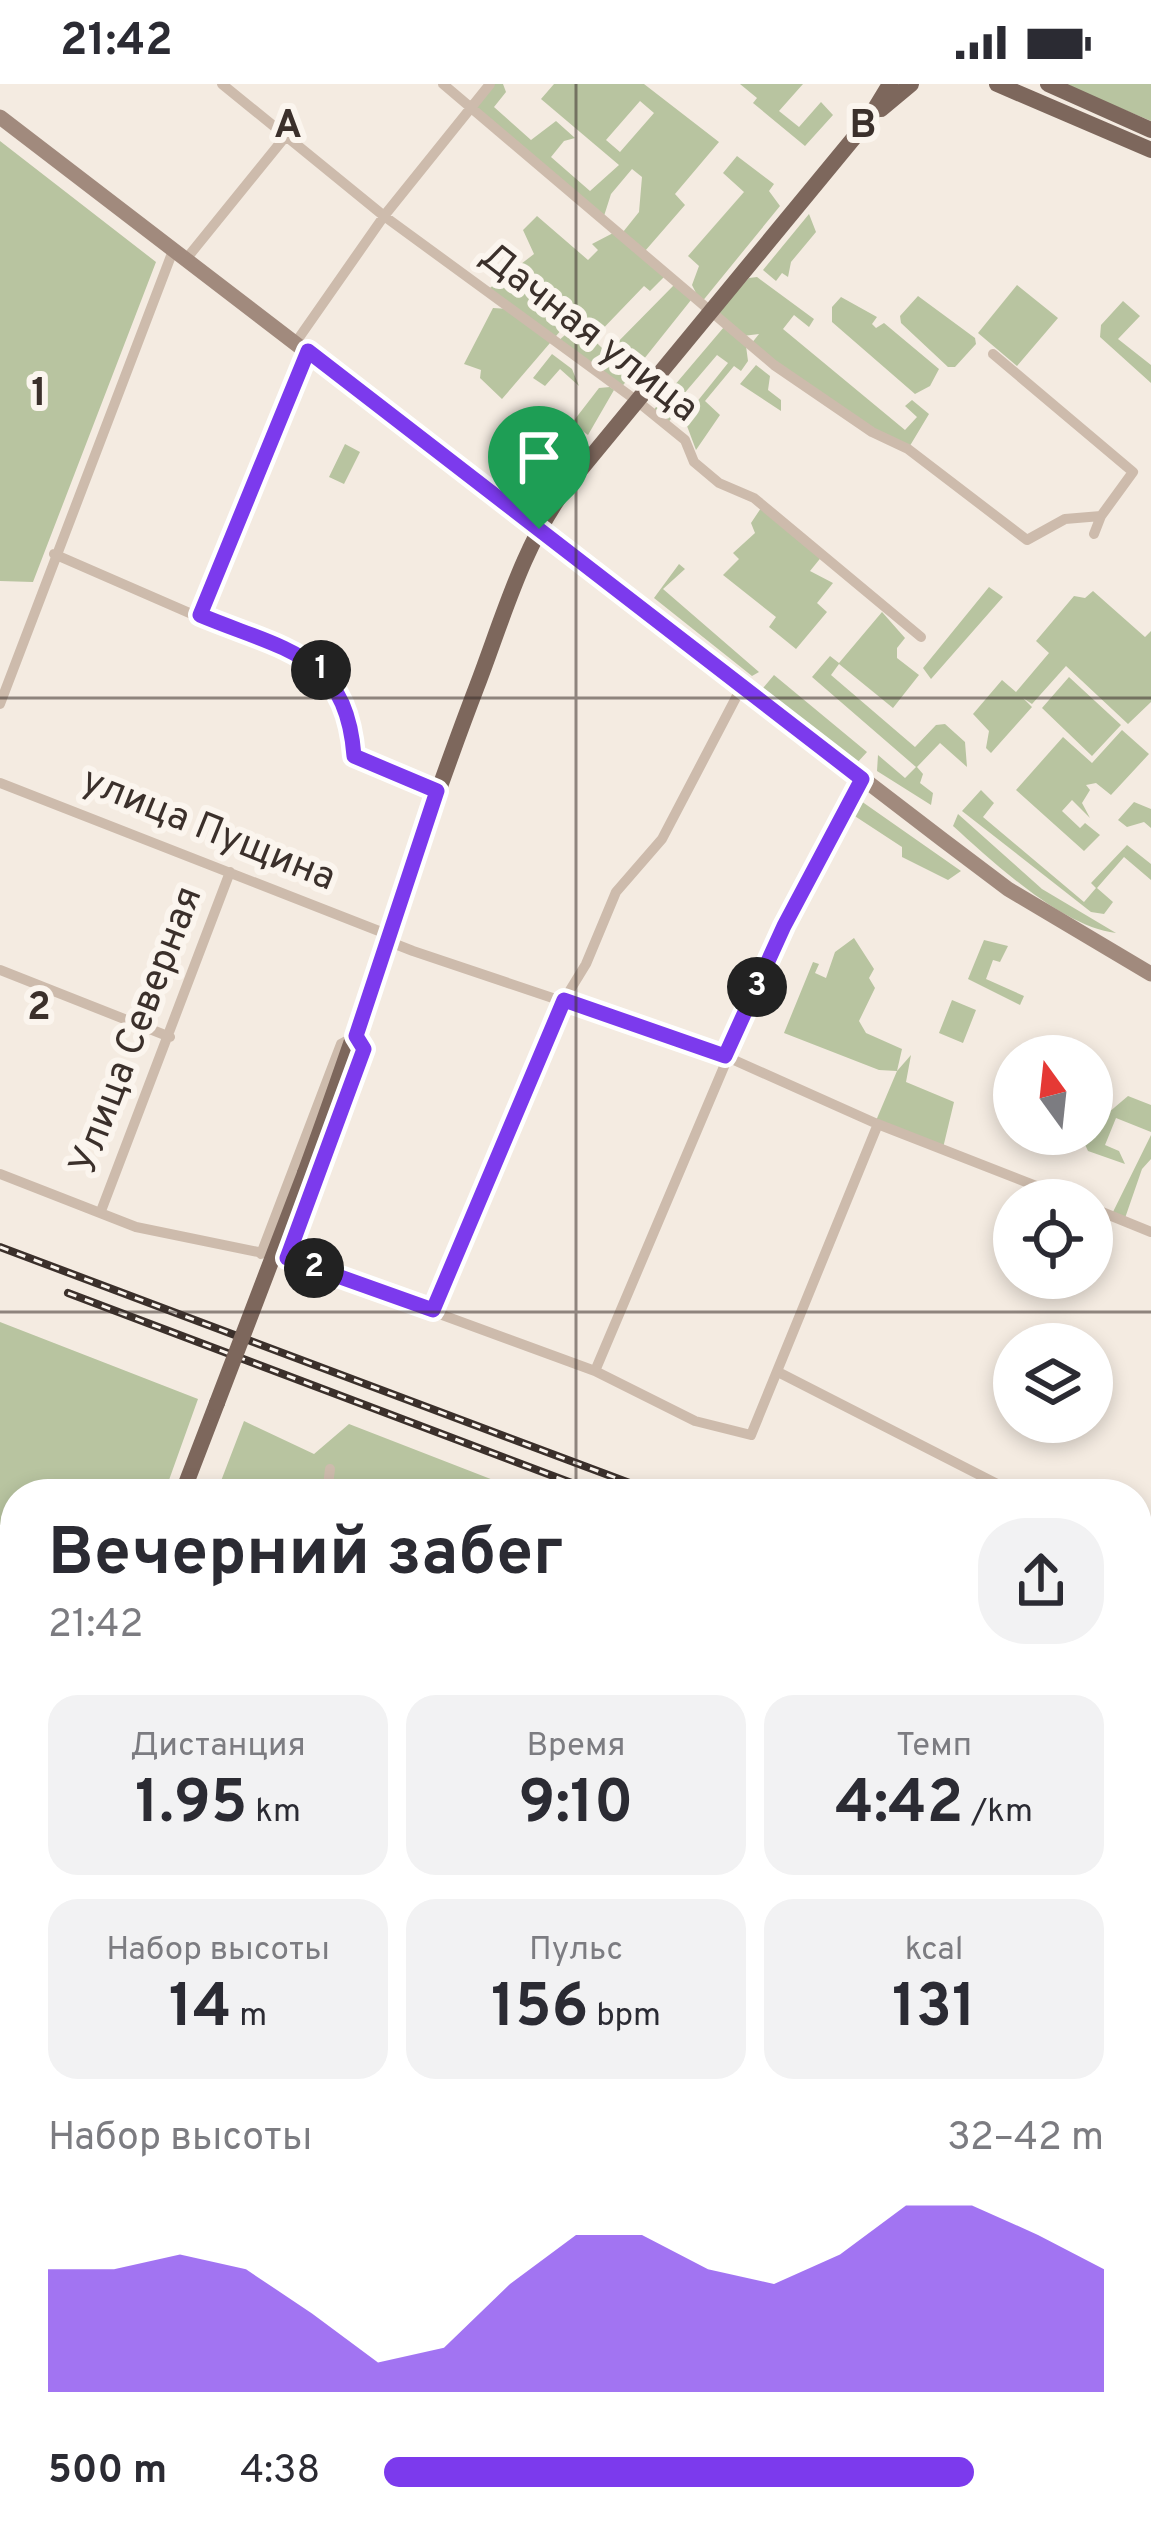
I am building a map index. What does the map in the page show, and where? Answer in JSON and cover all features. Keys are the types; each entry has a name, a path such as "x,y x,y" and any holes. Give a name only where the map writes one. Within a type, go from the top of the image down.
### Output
{"main road":[{"path":"188,1479 356,1036 437,791 539,529 637,401 867,122 890,84"},
{"path":"867,122 911,84"},
{"path":"997,84 1151,150"},
{"path":"1048,84 1151,130"},
{"path":"0,117 1008,889 1151,974"}],"street":[{"name":"Дачная улица","path":"222,84 384,216 637,401 685,440 694,462 719,483 754,498 921,637"},
{"path":"443,84 774,365 872,432 908,449 1027,540 1065,519 1101,516"},
{"path":"200,615 302,346 384,216 490,84"},
{"path":"0,704 54,554 180,253 285,137"},
{"path":"993,354 1133,472 1094,533"},
{"path":"54,554 325,672 346,704 354,756 437,791"},
{"path":"433,1310 564,1000 586,964 616,892 662,838 741,688"},
{"path":"595,1371 725,1056 784,926 862,779"},
{"name":"улица Пущина","path":"0,783 384,933 390,942 725,1056 1018,1179"},
{"name":"Улица Северная","path":"101,1211 230,872"},
{"path":"0,970 170,1037"},
{"path":"261,1254 341,1044 356,1036 364,1049 287,1258"},
{"path":"0,1174 136,1227 287,1258 595,1371 695,1421 751,1435 878,1124"},
{"path":"1113,1217 1151,1232"},
{"path":"778,1372 988,1479"},
{"path":"329,1479 330,1468"}],"green space":[{"path":"490,84 503,84 506,92 494,107 531,140 556,121 575,138 564,141 551,157 590,191 619,165 541,99 554,84 644,84 719,142 675,194 685,205 645,251 623,232 639,212 642,177 632,169 611,194 604,216 469,107","holes":["640,101 654,113 620,152 606,140"]},
{"path":"740,84 803,84 779,111 799,127 821,102 833,115 805,146 753,103 757,98"},
{"path":"1063,84 1151,84 1151,121"},
{"path":"0,141 156,262 33,582 0,581"},
{"path":"737,156 774,184 769,191 780,206 701,303 692,285 699,266 688,256 744,192 723,173"},
{"path":"809,214 816,232 791,262 788,277 782,273 776,281 763,270"},
{"path":"537,216 588,260 598,250 592,244 615,232 664,277 650,291 644,286 593,339 607,353 674,285 691,300 620,389 556,343 575,326 568,322 502,399 480,378 481,370 464,364 493,308 509,309 486,291 534,254 523,230"},
{"path":"757,277 814,319 809,327 794,315 783,329 905,430 917,417 905,406 912,400 929,414 908,449 872,432 751,344 759,334 743,336 716,314 749,278"},
{"path":"1017,285 1058,318 1017,366 978,333"},
{"path":"918,296 975,338 976,344 955,367 948,367 901,323 900,316"},
{"path":"841,297 877,317 872,324 876,328 884,323 939,369 930,386 915,394 832,322 832,307"},
{"path":"1123,301 1140,316 1118,339 1151,365 1151,383 1100,337 1101,325"},
{"path":"724,327 746,346 748,361 741,371 734,366 705,401 720,415 696,450 684,418 728,363 717,355 671,409 675,414 666,425 651,413"},
{"path":"552,354 572,369 579,386 560,369 545,386 533,378"},
{"path":"756,365 770,376 768,390 781,400 781,411 740,384"},
{"path":"599,388 614,390 588,435 572,423"},
{"path":"345,444 360,452 344,484 329,477"},
{"path":"761,508 823,555 810,571 833,583 817,603 827,612 796,649 769,627 776,617 723,575 739,559 733,553 755,533 751,523"},
{"path":"679,564 685,569 663,589 759,672 752,676 654,598"},
{"path":"989,587 1003,597 931,679 923,668"},
{"path":"1093,591 1145,637 1151,631 1151,702 1128,724 1066,666 1032,704 1023,698 1032,707 991,753 986,748 989,731 973,714 1002,680 1016,692 1049,653 1036,641 1074,596 1085,598"},
{"path":"882,612 905,638 897,648 897,658 919,675 893,708 839,664 831,675 915,747 936,725 945,724 965,742 967,767 940,743 917,767 923,774 920,783 933,793 931,805 877,771 878,755 905,778 916,767 812,677 830,656 839,663"},
{"path":"774,675 867,752 856,764 758,694"},
{"path":"1069,677 1121,725 1092,756 1042,708"},
{"path":"1122,730 1149,754 1111,795 1096,783 1086,785 1090,790 1082,803 1090,818 1072,800 1062,811 1080,828 1085,823 1100,835 1084,851 1016,790 1063,737 1092,763"},
{"path":"981,790 994,803 983,817 1084,902 1096,888 1091,883 1127,845 1151,864 1151,880 1124,857 1097,888 1113,902 1104,914 1091,912 962,811"},
{"path":"851,794 961,871 948,880 902,857 902,847 844,809"},
{"path":"1134,802 1151,809 1151,828 1144,822 1127,827 1118,820"},
{"path":"958,814 1042,889 1116,933 1073,919 1029,891 953,826"},
{"path":"854,938 874,969 869,978 875,988 859,1021 866,1033 902,1049 897,1071 879,1070 784,1033 813,962 819,964 815,973 826,978 835,952"},
{"path":"984,940 1008,946 1000,962 993,960 986,979 1024,996 1020,1005 968,979"},
{"path":"952,1000 976,1010 963,1043 939,1033"},
{"path":"911,1055 906,1082 954,1102 943,1148 875,1123 897,1071"},
{"path":"1128,1096 1151,1105 1151,1132 1116,1118 1113,1125 1113,1109"},
{"path":"1151,1135 1151,1159 1142,1169 1124,1221 1113,1217"},
{"path":"1113,1148 1125,1164 1099,1155 1113,1155"},
{"path":"0,1322 198,1399 169,1479 0,1479"},
{"path":"244,1421 314,1454 349,1424 490,1479 222,1479"}],"railway":[{"path":"0,1247 619,1479"},
{"path":"68,1293 561,1479"}],"route":[{"path":"308,351 539,529 862,779 784,926 725,1056 564,1000 433,1310 287,1258 364,1049 356,1036 437,791 354,756 346,704 325,672 200,615 308,351"}]}
